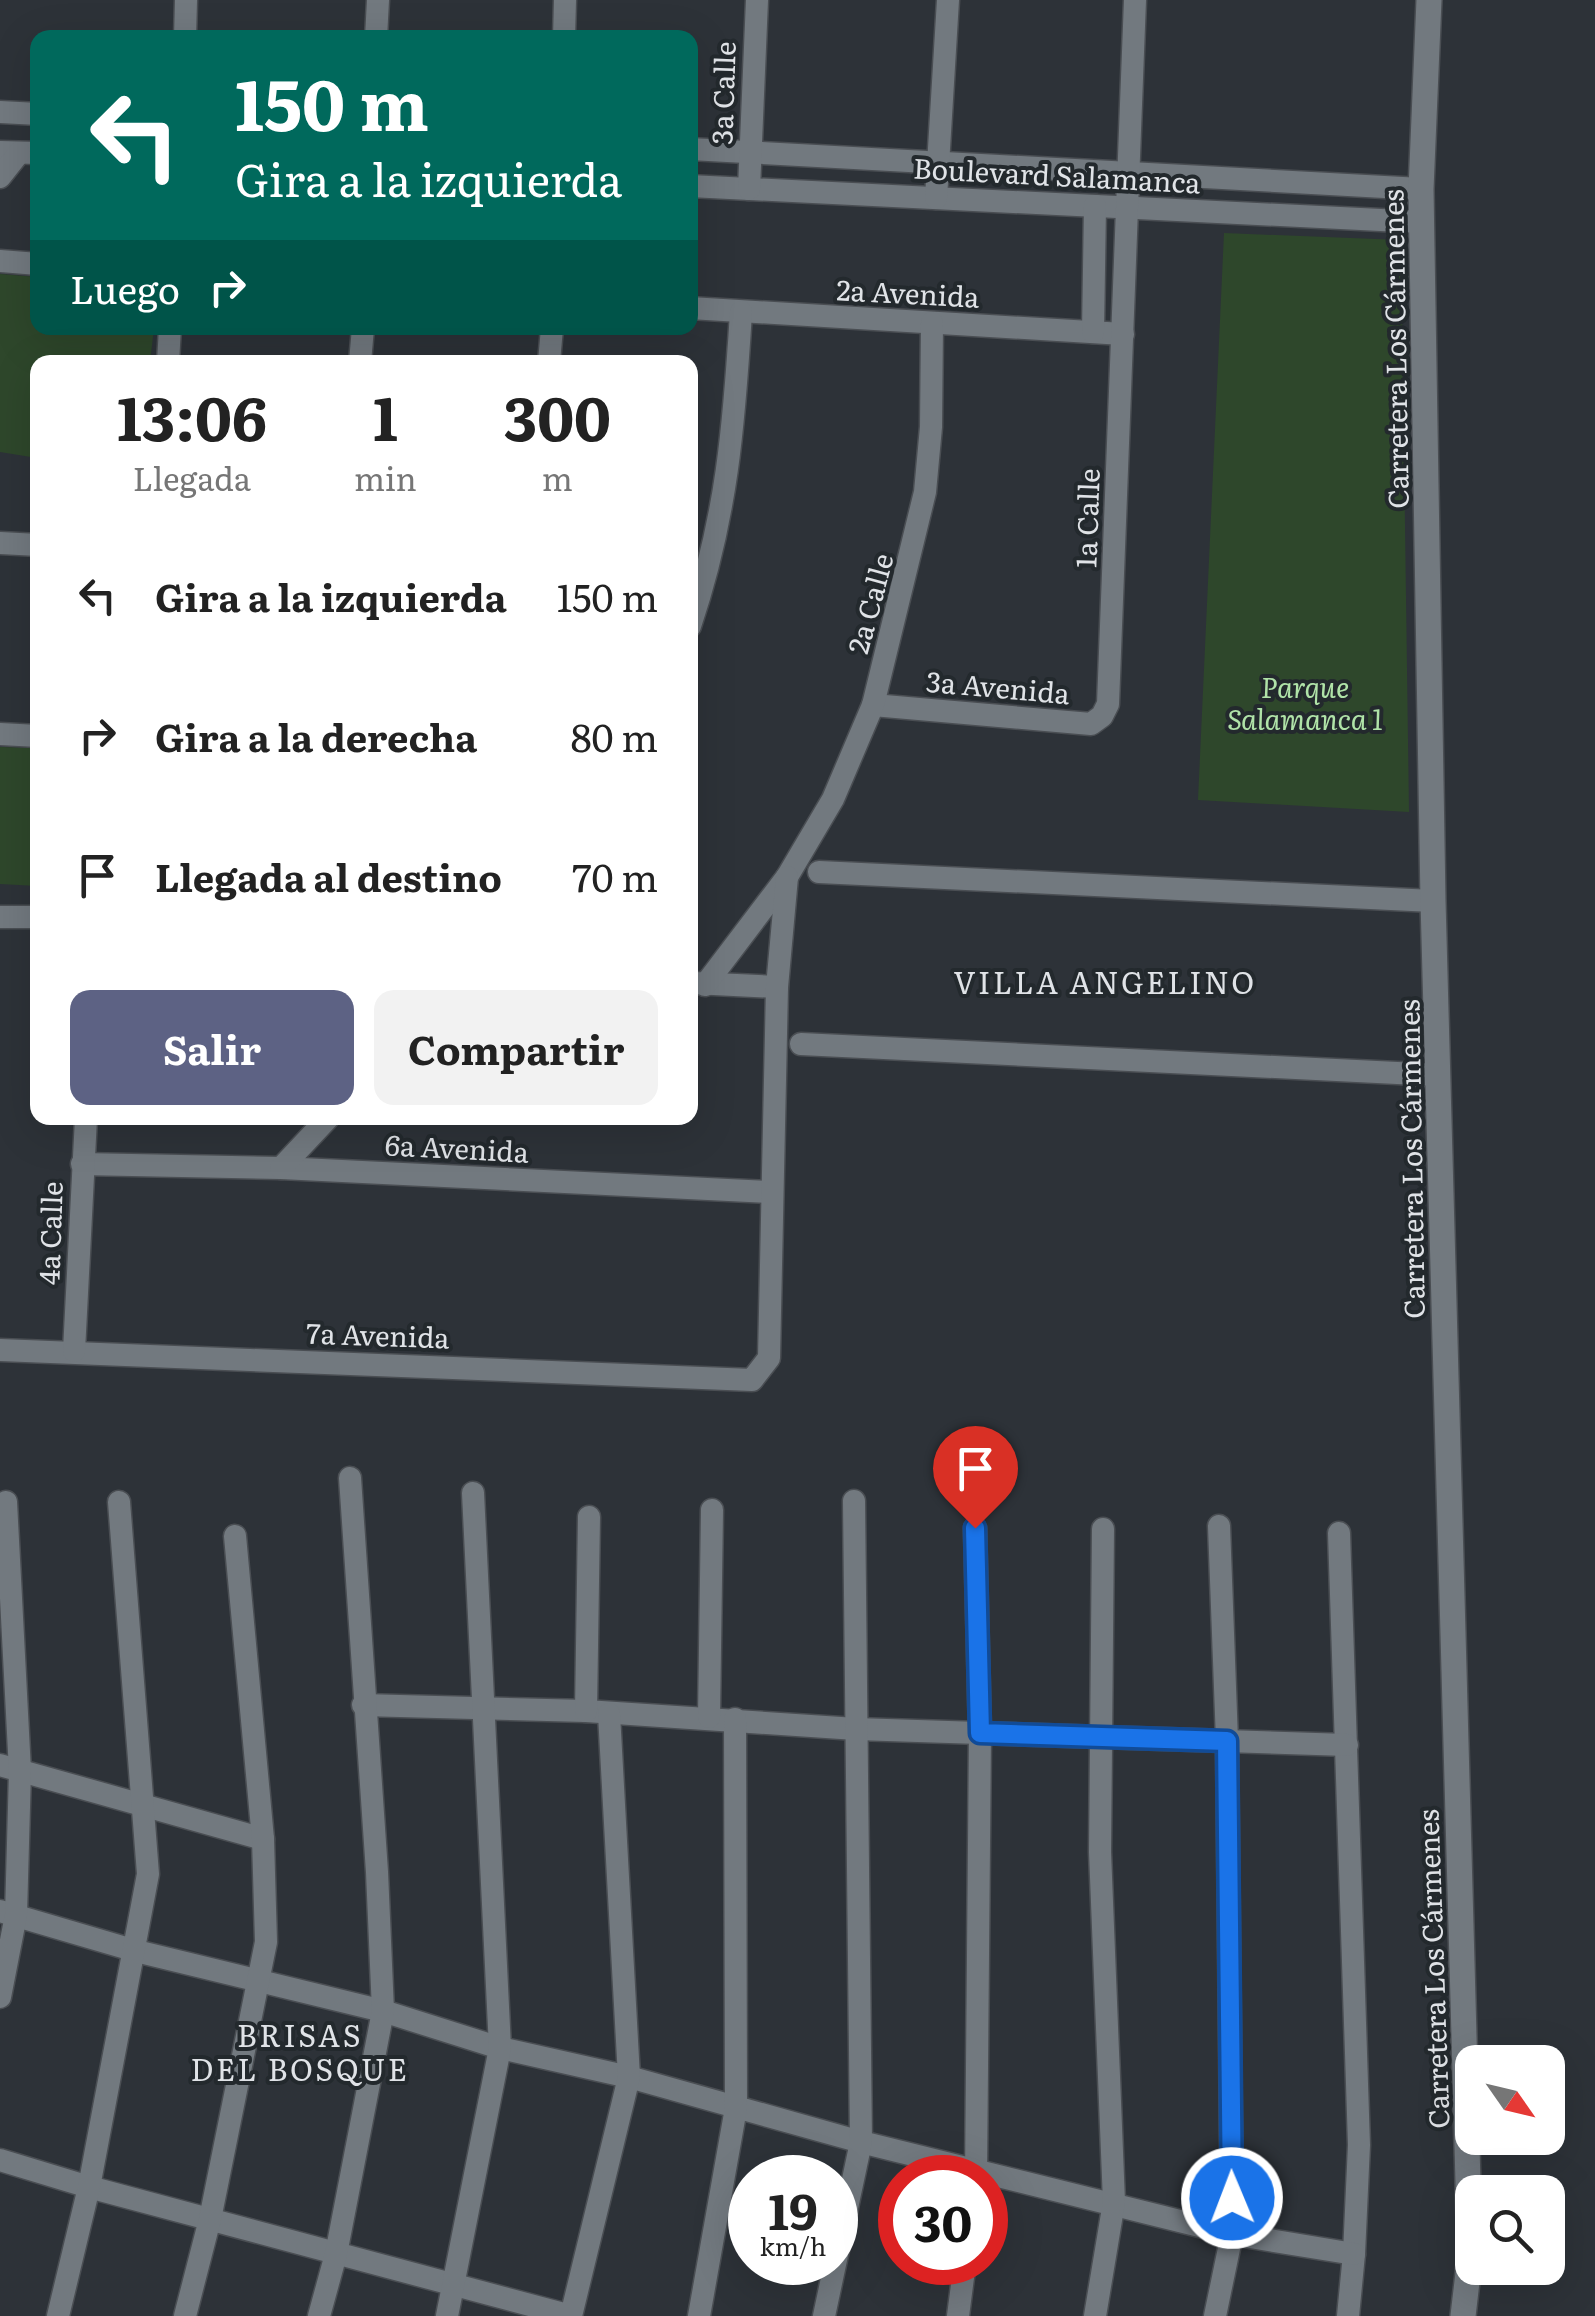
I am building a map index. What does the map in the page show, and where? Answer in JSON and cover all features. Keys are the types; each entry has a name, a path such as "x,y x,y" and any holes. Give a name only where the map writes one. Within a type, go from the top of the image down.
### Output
{"main road":[{"name":"Carretera Los Cármenes","path":"1429,0 1421,188 1433,901 1470,2256 1463,2316"}],"street":[{"path":"185,30 186,0"},
{"path":"376,30 378,0"},
{"path":"564,30 565,0"},
{"name":"3a Calle","path":"748,189 756,0"},
{"path":"936,198 948,0"},
{"path":"1128,208 1135,0"},
{"path":"0,112 30,114"},
{"name":"Boulevard Salamanca","path":"698,150 1421,188"},
{"path":"0,177 19,152"},
{"name":"Boulevard Salamanca","path":"698,186 1422,222"},
{"path":"1093,332 1095,206"},
{"name":"1a Calle","path":"1108,704 1128,208"},
{"path":"0,261 30,263"},
{"name":"2a Avenida","path":"698,309 1123,334"},
{"path":"698,602 711,562 726,486 741,312"},
{"name":"2a Calle","path":"698,984 786,878 833,799 874,705 926,492 932,323"},
{"path":"0,543 30,545"},
{"name":"3a Avenida","path":"874,705 1091,724 1102,716 1108,704"},
{"path":"0,734 30,736"},
{"path":"819,872 1433,901"},
{"name":"2a Calle","path":"752,1380 769,1358 777,987 786,878"},
{"path":"0,918 30,917"},
{"path":"698,984 777,987"},
{"path":"800,1044 1438,1075"},
{"name":"4a Calle","path":"74,1351 85,1125"},
{"path":"282,1168 322,1125"},
{"name":"6a Avenida","path":"82,1164 282,1168 770,1192"},
{"name":"7a Avenida","path":"0,1350 752,1380"},
{"path":"319,2316 336,2254 382,2011 377,1872 350,1478"},
{"path":"447,2316 500,2048 473,1494"},
{"path":"824,2316 860,2142 854,1501"},
{"path":"0,1997 8,1913 10,1768 6,1502"},
{"path":"58,2316 89,2187 148,1874 119,1502"},
{"path":"709,1717 712,1510"},
{"path":"0,2160 571,2316 628,2077 597,1712 589,1517"},
{"path":"1216,2316 1232,2234 1227,1741 1219,1526"},
{"path":"975,1528 980,1733 977,2155"},
{"path":"1095,2316 1114,2202 1100,1852 1103,1528"},
{"path":"1339,1533 1359,2145 1348,2316"},
{"path":"185,2316 210,2219 266,1942 263,1839 235,1536"},
{"path":"363,1705 709,1717 856,1729 1347,1745"},
{"path":"699,2316 736,2108 736,1719"},
{"path":"10,1768 263,1839"},
{"path":"8,1913 136,1951 382,2011 500,2048 628,2077 908,2155"},
{"path":"1008,2180 1114,2202 1232,2234 1354,2254"},
{"path":"958,2316 962,2285"}],"green space":[{"name":"Parque Salamanca 1","path":"1224,233 1401,240 1409,812 1198,800"},
{"path":"0,274 30,276 30,335 153,335 151,355 30,355 30,457 0,452"},
{"path":"0,747 30,748 30,886 0,884"}],"district":[{"name":"VILLA ANGELINO","path":"1105,981"},
{"name":"BRISAS DEL BOSQUE","path":"300,2051"}],"route":[{"path":"975,1528 980,1733 1227,1741 1232,2198"}]}
